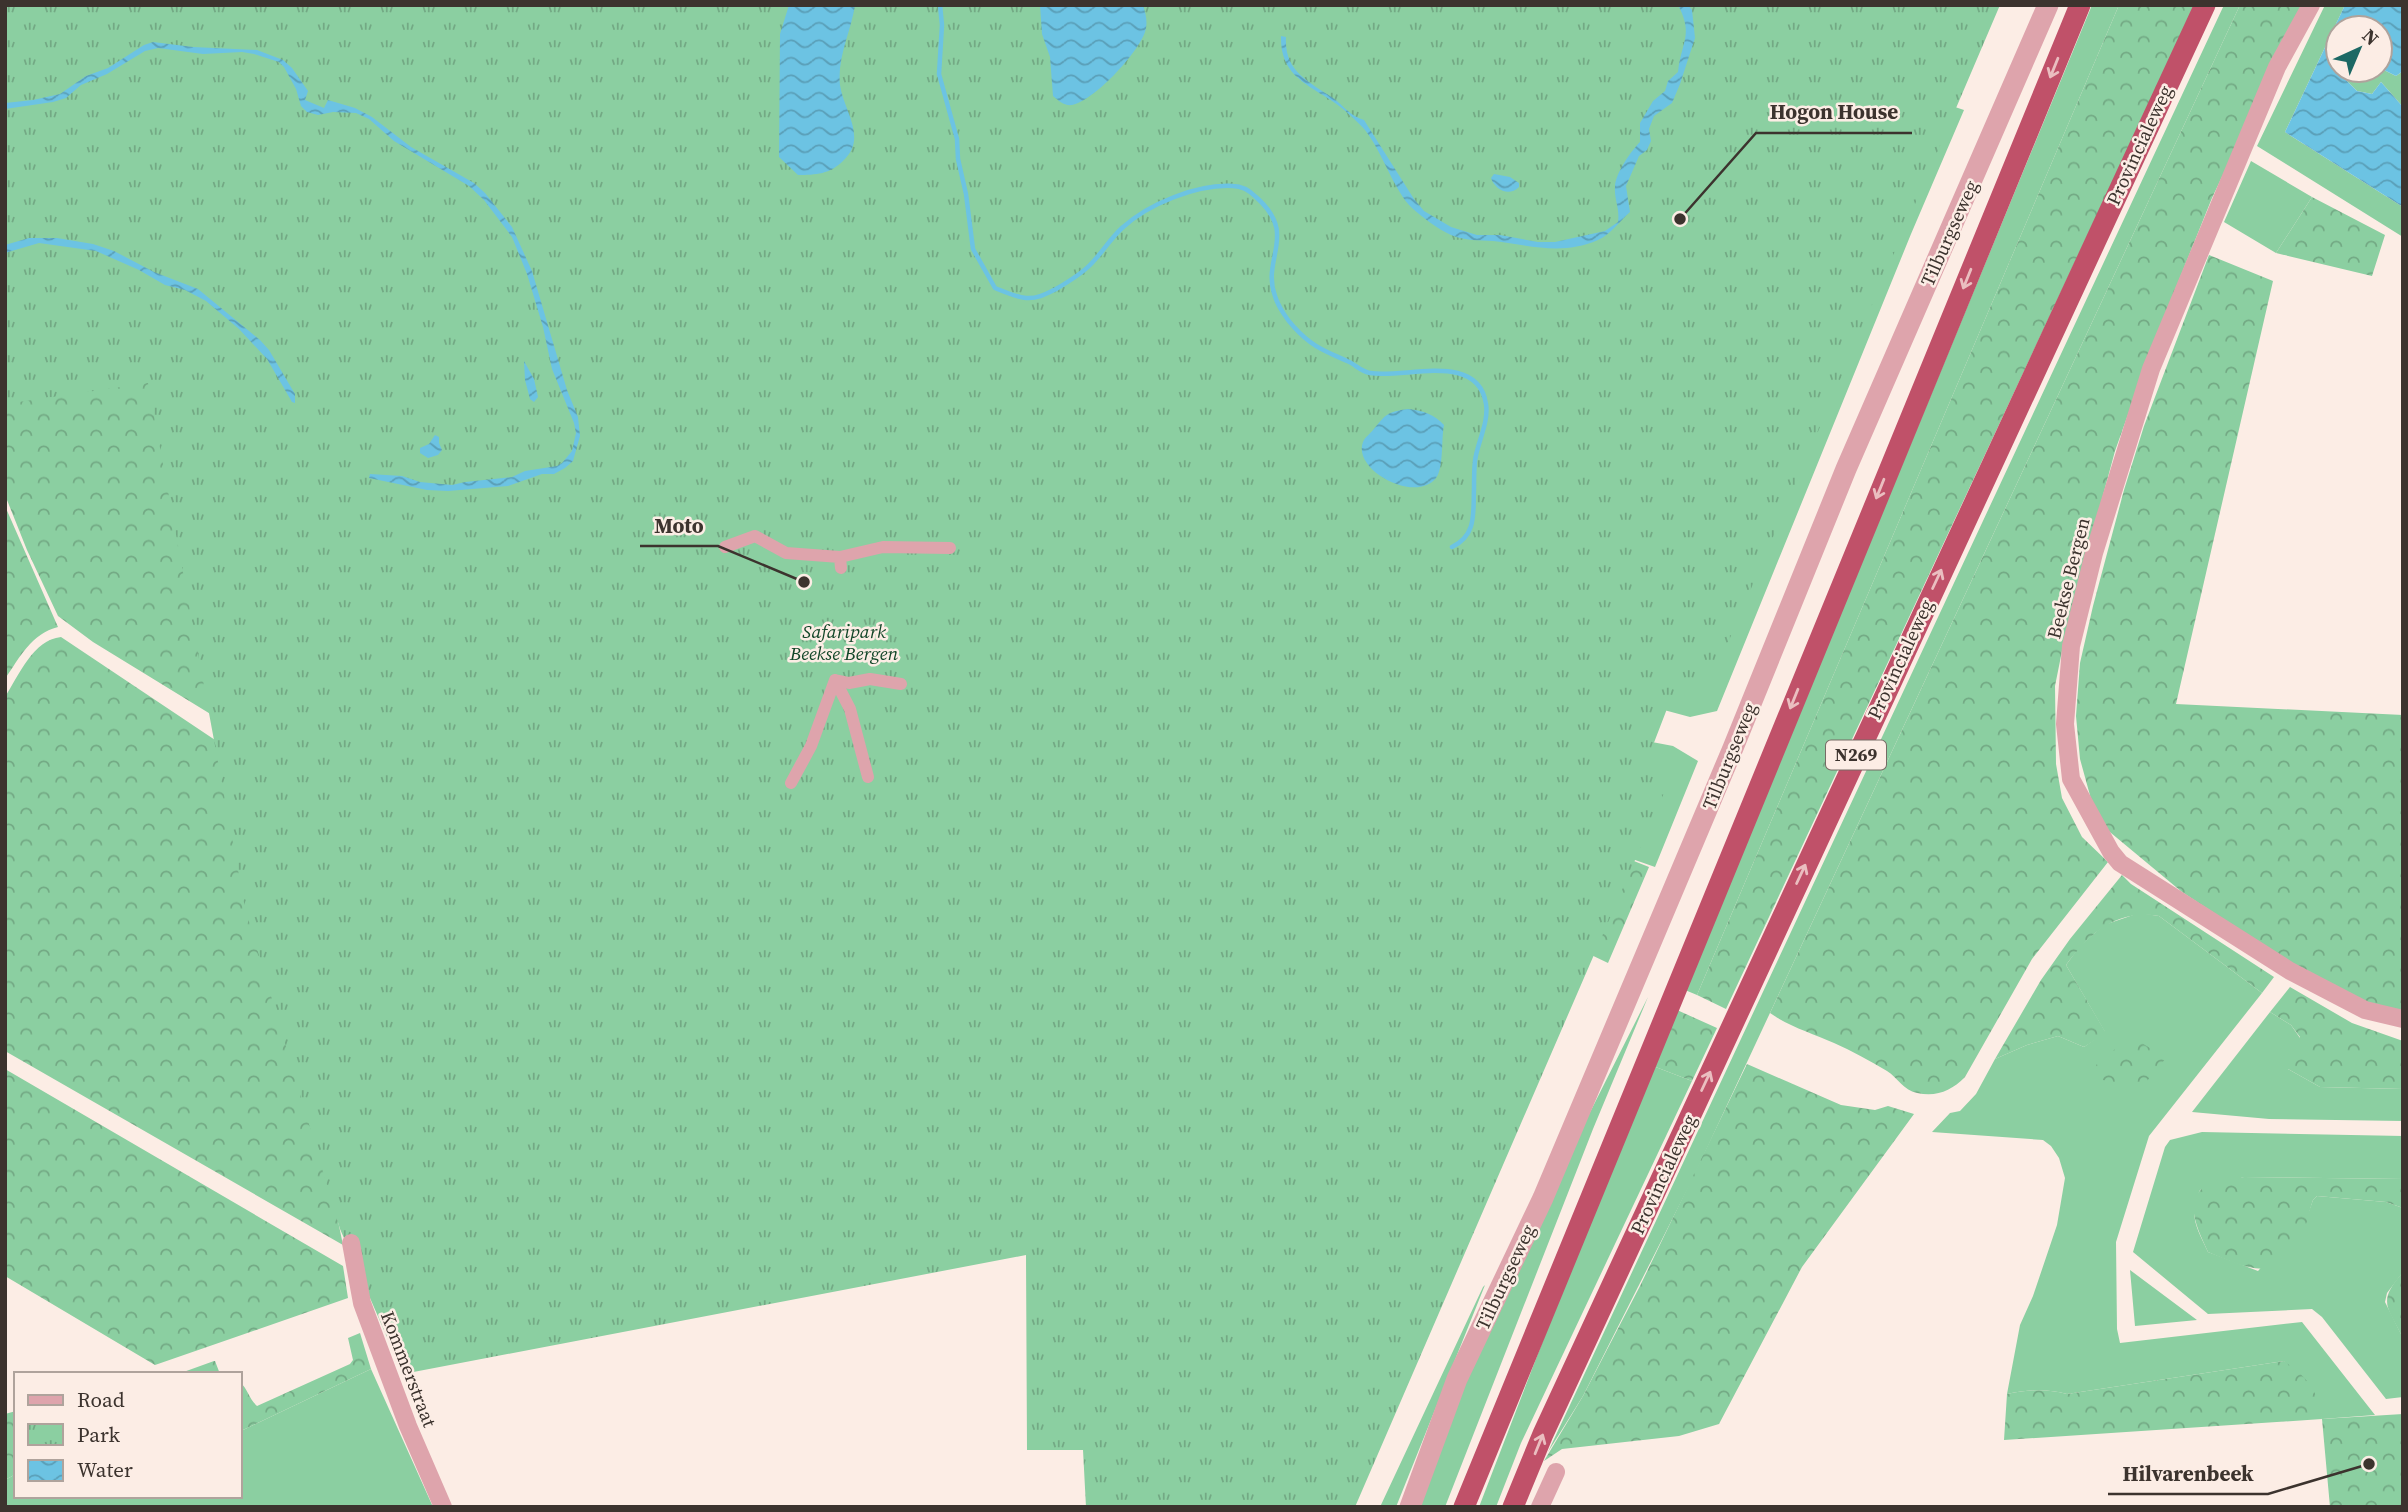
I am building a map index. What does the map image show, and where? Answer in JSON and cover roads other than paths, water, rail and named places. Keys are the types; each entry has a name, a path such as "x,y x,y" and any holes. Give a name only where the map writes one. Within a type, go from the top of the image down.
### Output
{"highway":[{"path":"1464,1507 2080,5"},
{"name":"Provincialeweg","path":"1513,1507 1543,1434 2205,5"}],"street":[{"name":"Tilburgseweg","path":"1410,1507 1457,1379 1543,1198 1726,764 1846,469 2048,5"},
{"name":"Beekse Bergen","path":"2311,5 2277,67 2151,369 2094,554 2071,646 2066,724 2071,779 2111,852 2120,863 2290,971 2365,1010 2403,1019"},
{"path":"725,547 755,536 786,553 841,563 883,547 950,548"},
{"path":"835,680 849,683 870,680 901,684"},
{"path":"835,680 850,709 868,777"},
{"path":"791,783 811,746 835,680"},
{"name":"Kommerstraat","path":"351,1243 362,1303 408,1426 443,1507"},
{"path":"1539,1507 1556,1472"}],"water":[{"path":"789,5 855,5 842,55 840,75 854,143 843,161 828,171 817,174 798,175 779,157 780,34"},
{"path":"1040,5 1143,5 1146,28 1134,52 1103,86 1081,102 1066,105 1053,96 1050,57 1042,34"},
{"path":"1678,5 1688,5 1692,10 1695,38 1672,103 1654,116 1649,129 1651,141 1647,150 1639,156 1626,186 1630,212 1602,238 1571,247 1546,248 1467,239 1451,235 1431,223 1406,201 1365,130 1338,105 1294,75 1284,59 1282,48 1281,36 1286,37 1289,58 1299,74 1364,120 1424,211 1451,227 1477,235 1555,242 1605,231 1618,222 1615,191 1618,176 1640,142 1640,123 1653,101 1665,91 1668,81 1678,72 1686,31"},
{"path":"2345,5 2403,5 2403,71 2394,75 2394,14 2341,14"},
{"path":"153,42 257,50 283,60 308,91 305,100 324,108 328,100 355,108 372,117 411,147 474,183 485,193 512,227 532,271 567,390 578,417 580,436 573,461 554,474 542,474 508,486 448,491 427,490 369,478 370,474 402,476 420,482 452,485 512,477 525,471 557,466 572,451 576,433 574,423 552,369 527,274 512,237 484,200 469,186 394,141 369,119 356,113 333,112 318,115 307,112 301,106 296,89 279,62 242,52 203,54 158,48 145,51 107,74 81,85 66,98 5,109 5,103 60,94 86,76 108,68"},
{"path":"2324,49 2324,84 2350,84 2357,91 2372,94 2380,84 2383,84 2403,107 2403,207 2285,132"},
{"path":"1494,174 1510,177 1519,183 1519,187 1511,192 1503,191 1493,182 1491,178"},
{"path":"29,238 57,238 93,244 198,289 269,350 295,394 295,403 267,359 239,329 206,301 185,290 165,285 96,251 39,243 5,253 5,245"},
{"path":"524,361 534,379 538,397 534,402 530,399 525,380"},
{"path":"1408,409 1428,414 1444,425 1439,473 1427,485 1415,487 1388,480 1376,473 1362,453 1364,440 1384,417"},
{"path":"435,435 439,437 442,450 438,455 428,458 420,453 420,448 429,444"}],"waterway":[{"path":"940,5 942,25 939,74 957,139 973,249 995,288 1022,297 1041,296 1082,272 1122,228 1145,211 1174,197 1204,188 1233,186 1246,189 1269,211 1275,223 1277,235 1272,270 1275,296 1288,321 1301,334 1319,348 1367,372 1455,372 1469,378 1480,388 1486,411 1475,461 1472,522 1466,536 1452,547"}],"place":[{"name":"Hogon House","path":"1680,219"},
{"name":"Moto","path":"804,582"},
{"name":"Hilvarenbeek","path":"2369,1464"}],"park label":[{"name":"Safaripark Beekse Bergen","path":"844,642"}]}
